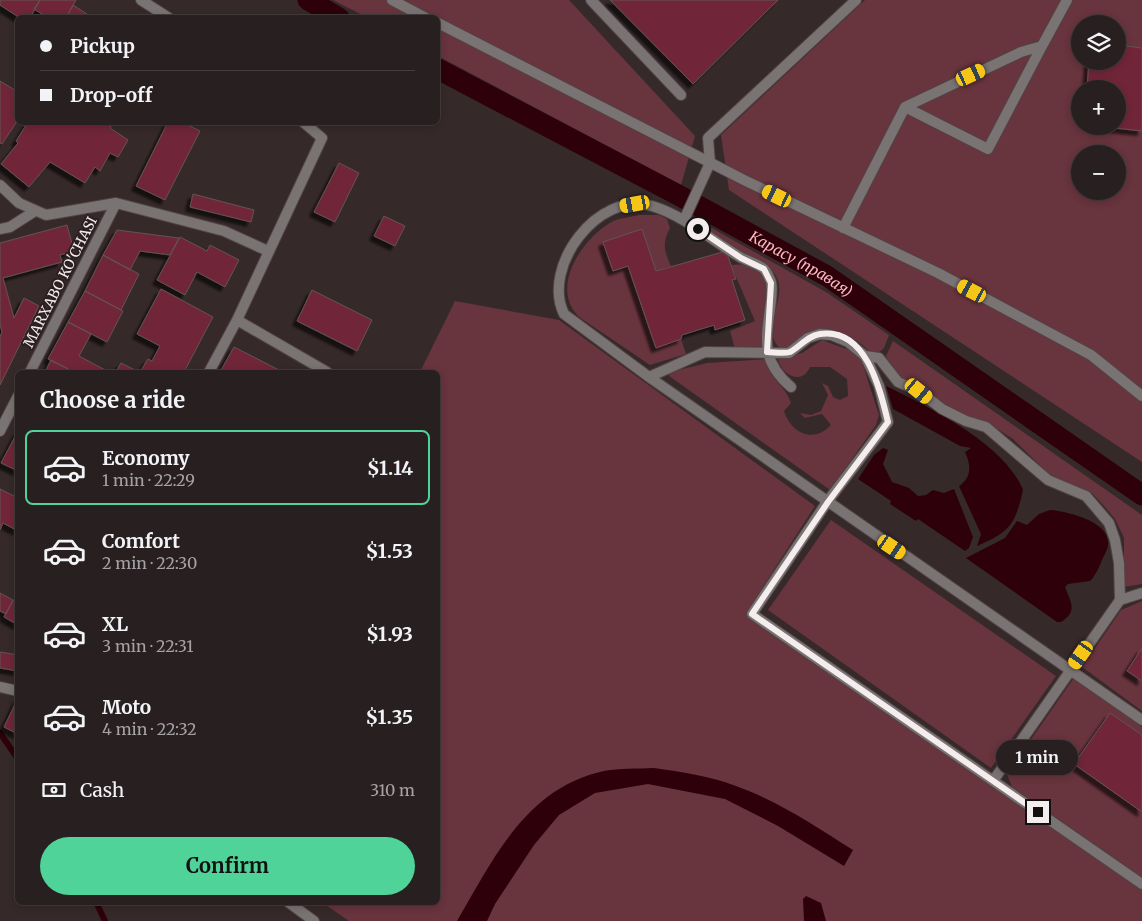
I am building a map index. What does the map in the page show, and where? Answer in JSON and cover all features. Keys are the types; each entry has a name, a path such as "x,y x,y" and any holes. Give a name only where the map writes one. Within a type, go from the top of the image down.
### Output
{"street":[{"path":"141,0 164,15"},
{"path":"392,0 420,15"},
{"path":"591,0 681,96"},
{"path":"684,220 710,164 708,138 856,0"},
{"path":"905,107 988,149 1067,0"},
{"path":"440,24 710,164 938,273 1092,355 1142,396"},
{"path":"843,228 905,107 1021,52 1042,46"},
{"path":"210,370 236,320 322,138 307,125"},
{"name":"MARXABO KO'CHASI","path":"0,185 19,203 46,215 116,203 224,231 268,251"},
{"name":"MARXABO KO'CHASI","path":"31,370 116,203"},
{"path":"791,387 776,374 767,352 771,283 764,269 741,258 684,220 651,206 635,204 608,212 596,219 568,254 561,271 558,288 558,303 564,314 648,377 1142,720"},
{"path":"0,229 10,227 35,211"},
{"path":"236,320 324,370"},
{"path":"648,377 705,352 789,353 808,338 820,334 844,339 865,356 880,386 888,422 828,502 752,614 1142,884"},
{"path":"865,356 878,358 898,382 919,391 942,409 966,422 986,427 1048,480 1086,496 1109,523 1115,540 1120,563 1120,600 993,781"},
{"path":"0,431 15,402"},
{"path":"1120,600 1142,593"},
{"path":"0,687 15,690"},
{"path":"292,905 314,921"}],"shaded area":[{"path":"333,0 569,0 695,136 681,185 440,57 440,15 362,15"},
{"path":"865,0 1142,0 1142,48 1126,46 1126,15 1071,15 1071,70 1088,70 1088,80 1071,80 1071,135 1126,135 1126,130 1142,131 1142,462 729,190 721,135"},
{"path":"639,215 659,215 667,219 670,228 665,247 671,266 656,271 628,266 656,347 681,339 686,354 650,365 579,317 571,305 567,292 568,278 573,264 590,239 613,221"},
{"path":"699,221 826,292 889,335 884,348 877,354 871,353 863,345 850,337 835,330 827,329 819,330 791,346 781,349 775,342 772,333 779,294 779,284 776,276 764,264 746,256 699,226"},
{"path":"748,264 760,272 769,285 766,342 762,347 735,349 730,331 755,321 731,265"},
{"path":"455,301 559,320 815,506 747,613 751,618 1142,890 1142,921 349,921 326,905 440,905 440,370 421,370"},
{"path":"822,340 849,350 861,359 879,415 876,425 830,490 669,376 670,372 707,363 767,359 774,378 785,391 791,403 784,411 787,419 797,430 803,433 817,434 831,425 822,414 805,418 800,413 811,415 821,411 828,395 822,383 828,386 833,397 840,400 848,396 847,379 830,367 810,367 802,376 792,376 783,370 778,359 802,353"},
{"path":"893,341 1142,515 1142,584 1124,587 1124,538 1115,519 1092,493 1054,479 1013,439 991,425 969,419 943,404 925,387 912,384 898,377 886,356"},
{"path":"886,386 964,429 983,442 1014,473 1023,490 1017,512 1004,532 977,546 981,534 959,486 968,475 969,466 965,452 971,448 960,446 893,409"},
{"path":"883,448 888,450 883,464 892,482 909,488 918,496 926,495 933,490 944,493 954,489 973,537 969,548 965,551 918,519 916,521 890,504 891,501 858,479 874,455"},
{"path":"1050,510 1066,512 1085,518 1101,528 1108,542 1107,549 1090,581 1068,584 1065,587 1072,606 1070,614 1061,622 1057,622 966,558 1005,538 1017,521 1027,525 1039,514"},
{"path":"831,520 1056,676 991,768 768,610"},
{"path":"1142,601 1142,648 1127,670 1142,681 1142,711 1082,667 1121,610"},
{"path":"1073,679 1078,680 1142,727 1142,735 1110,713 1074,764 1142,812 1142,877 1012,787 1007,774"},
{"path":"654,768 706,777 752,792 796,815 853,850 844,866 778,826 725,799 648,784 595,793 559,815 534,845 495,904 487,921 457,921 499,850 533,809 553,793 577,780 604,771"},
{"path":"806,896 821,903 826,921 804,921 803,899"}],"building":[{"path":"0,0 40,0 32,15 15,15 0,5"},
{"path":"40,0 76,0 68,15 43,15 34,9"},
{"path":"610,0 778,0 693,84"},
{"path":"73,5 88,15 68,15"},
{"path":"1126,46 1142,48 1142,131 1126,129 1126,80 1088,80 1088,70 1126,70"},
{"path":"0,81 15,90 15,124 2,144 0,143"},
{"path":"26,125 112,125 110,128 128,140 118,157 110,153 100,171 95,167 85,183 50,162 29,187 1,164 18,143 16,141"},
{"path":"166,125 188,125 200,131 165,200 136,186"},
{"path":"339,163 359,173 335,222 314,212"},
{"path":"193,194 254,210 251,222 190,207"},
{"path":"384,216 405,226 395,246 374,236"},
{"path":"67,225 74,251 60,255 62,262 3,278 14,318 24,298 39,306 0,385 0,337 2,332 0,324 0,243"},
{"path":"642,229 656,271 726,251 736,279 732,280 745,320 715,330 714,325 682,335 681,339 656,348 628,266 613,271 603,242"},
{"path":"117,230 179,238 170,255 140,251 130,270 103,255"},
{"path":"180,237 207,251 210,245 239,260 225,287 197,272 185,295 157,280"},
{"path":"103,255 139,274 121,310 85,291"},
{"path":"161,289 213,317 185,370 141,370 148,359 152,361 160,346 137,334"},
{"path":"312,290 372,320 357,351 297,321"},
{"path":"85,291 123,311 107,342 68,322"},
{"path":"68,322 91,334 79,356 105,370 70,370 48,359"},
{"path":"234,347 279,370 221,370"},
{"path":"51,360 70,370 46,370"},
{"path":"121,363 135,370 117,370"},
{"path":"15,437 15,470 1,463"},
{"path":"0,489 15,496 15,529 3,523 0,530"},
{"path":"0,593 13,600 6,614 0,611"},
{"path":"13,600 15,601 15,623 4,617"},
{"path":"1142,648 1142,681 1127,671"},
{"path":"0,652 15,654 15,670 0,668"},
{"path":"15,704 15,732 4,727"},
{"path":"1110,713 1142,735 1142,812 1074,764"}],"waterway":[{"name":"Карасу (правая)","path":"308,0 334,15"},
{"name":"Карасу (правая)","path":"440,70 680,196 827,276 1142,495"},
{"path":"0,733 15,755"},
{"path":"97,905 105,921"}],"route":[{"path":"698,229 741,258 764,269 771,283 767,352 789,353 808,338 820,334 839,336 865,356 880,386 888,422 828,502 752,614 1038,812"}]}
